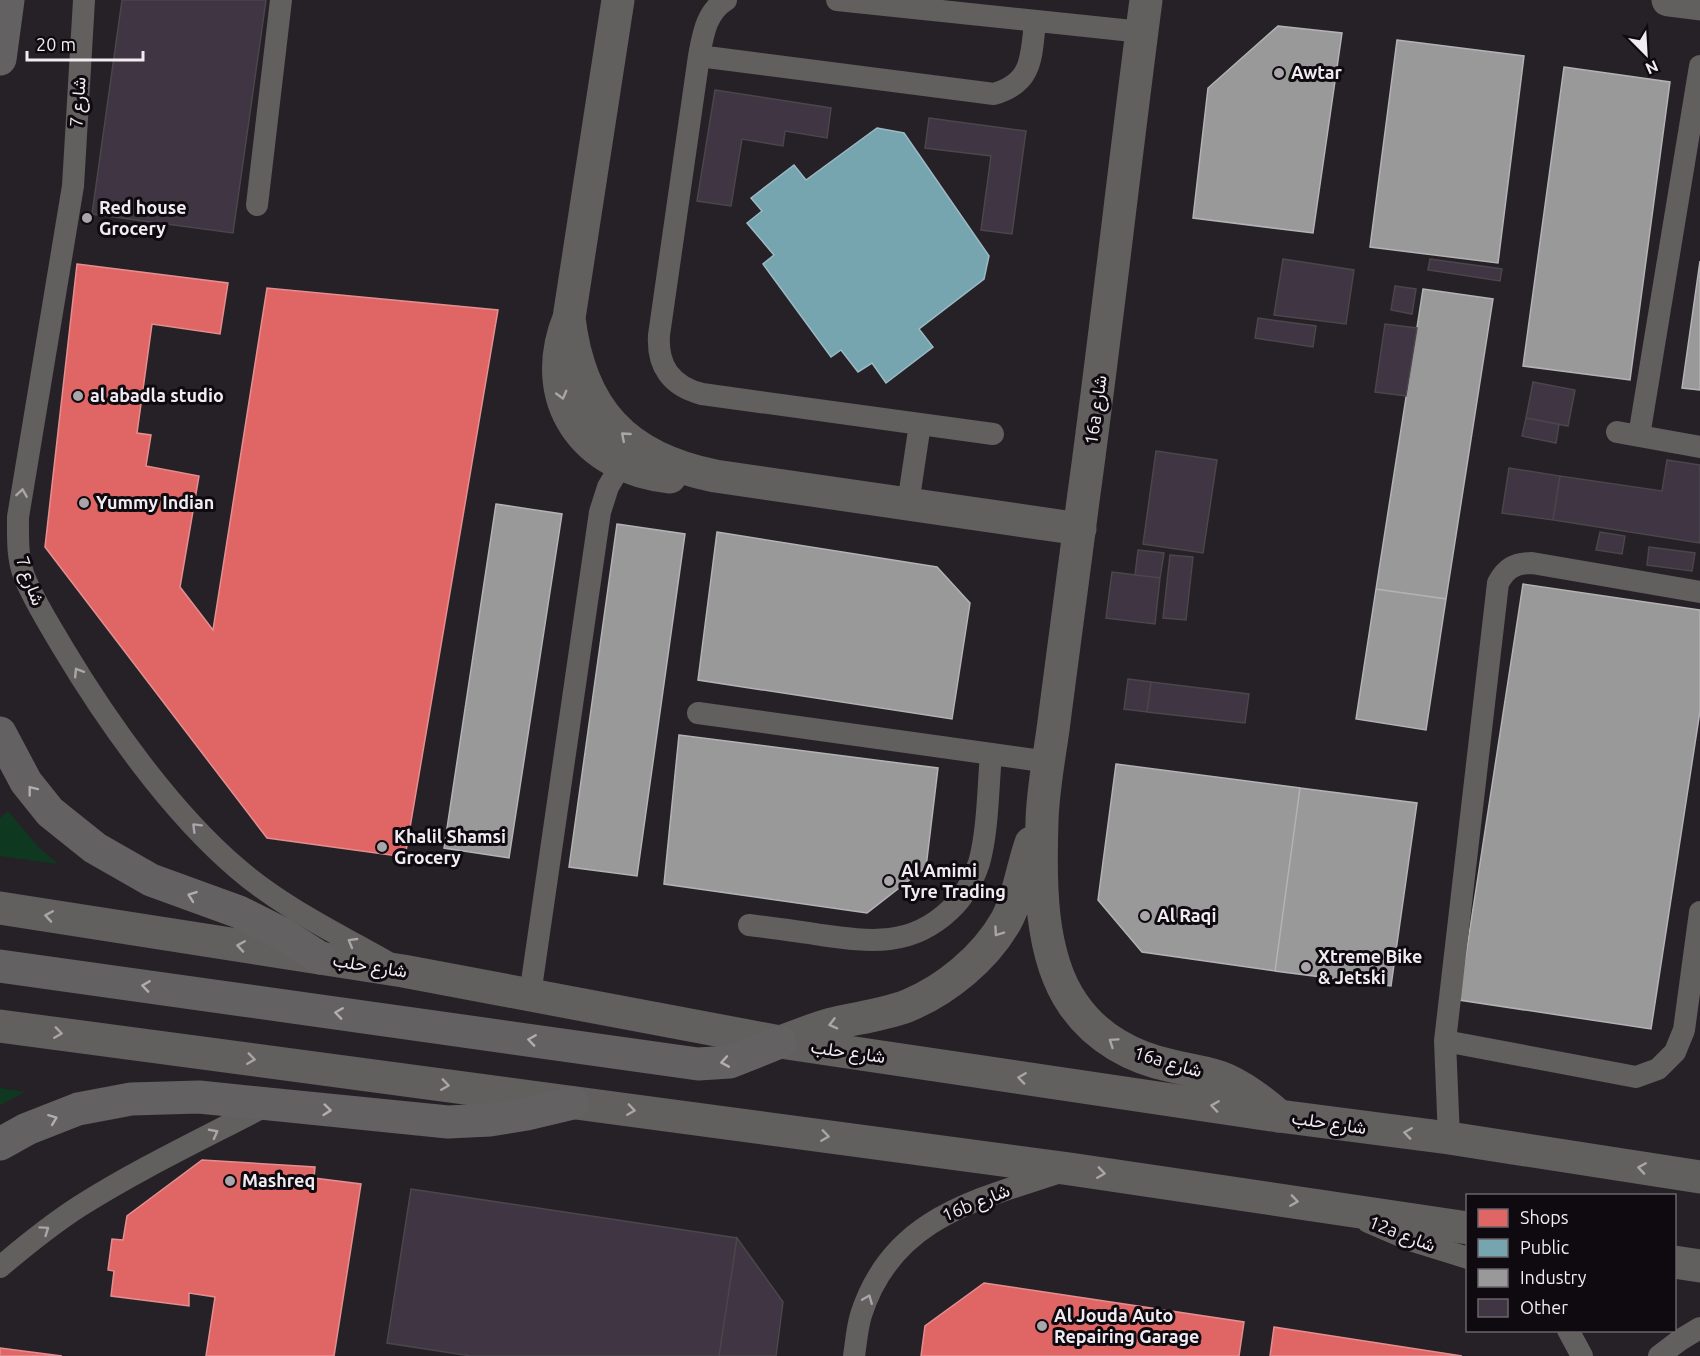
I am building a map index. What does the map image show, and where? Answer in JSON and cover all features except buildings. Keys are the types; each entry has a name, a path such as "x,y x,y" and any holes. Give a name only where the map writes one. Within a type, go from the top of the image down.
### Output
{"main road":[{"path":"0,59 8,0"},
{"path":"0,733 26,782 50,812 95,848 151,880 239,912 281,933 320,958"},
{"path":"0,966 699,1064 730,1062 780,1042"},
{"path":"0,1144 27,1129 78,1109 131,1099 199,1097 448,1122 490,1120 573,1103"}],"street":[{"path":"618,0 569,318 561,337 558,356 561,397 570,418 583,438 601,454 621,465 644,473 668,477 716,476"},
{"name":"16a شارع","path":"1146,0 1102,367 1041,819 1045,926 1053,964 1062,985 1074,1005 1097,1031 1127,1052 1151,1061 1201,1071 1226,1080 1263,1101 1279,1116"},
{"path":"1668,0 1700,4"},
{"path":"569,318 572,344 579,369 590,393 604,414 622,434 642,450 665,463 716,476 1080,529"},
{"name":"16a شارع","path":"780,1042 830,1024 883,1014 908,1005 931,994 960,973 991,942 1006,921 1041,819"},
{"name":"شارع حلب","path":"0,908 403,971 780,1042 1279,1116 1449,1138 1700,1177"},
{"path":"0,1026 1070,1168 1466,1228"},
{"path":"1676,1262 1700,1266"}],"lane":[{"name":"شارع 7","path":"84,0 73,186 18,517 18,546 23,574 35,602 79,674 118,731 183,815 246,875 290,906 403,971"},
{"path":"257,205 281,0"},
{"path":"726,0 711,15 704,31 699,56 659,335 658,348 667,372 688,390 702,394 993,434"},
{"path":"837,0 1142,33"},
{"path":"699,56 994,94 1017,83 1026,73 1035,22"},
{"path":"1639,436 1700,66"},
{"path":"908,504 920,424"},
{"path":"1617,432 1700,447"},
{"path":"530,995 600,512 608,487 621,465"},
{"path":"1449,1138 1444,1041 1498,583 1511,567 1521,563 1532,563 1700,592"},
{"path":"698,713 1049,762"},
{"path":"748,925 865,941 892,940 917,933 940,919 960,901 971,883 978,864 982,846 991,754"},
{"path":"1444,1041 1636,1077 1658,1069 1675,1052 1684,1030 1700,912"},
{"path":"0,1267 33,1239 80,1206 128,1178 269,1104"},
{"name":"16b شارع","path":"854,1356 861,1317 872,1288 890,1261 911,1238 936,1219 964,1205 1070,1168"},
{"name":"12a شارع","path":"1337,1208 1410,1240 1466,1258"},
{"path":"1659,1356 1700,1328"},
{"path":"1569,1332 1582,1356"}],"green space":[{"path":"8,811 39,848 58,864 0,856 0,818"},
{"path":"0,1088 25,1092 0,1105"}],"place":[{"name":"Awtar","path":"1279,73"},
{"name":"Red house Grocery","path":"87,218"},
{"name":"al abadla studio","path":"78,396"},
{"name":"Yummy Indian","path":"84,503"},
{"name":"Khalil Shamsi Grocery","path":"382,847"},
{"name":"Al Amimi Tyre Trading","path":"889,881"},
{"name":"Al Raqi","path":"1145,916"},
{"name":"Xtreme Bike & Jetski","path":"1306,967"},
{"name":"Mashreq","path":"230,1181"},
{"name":"Al Jouda Auto Repairing Garage","path":"1042,1326"}]}
